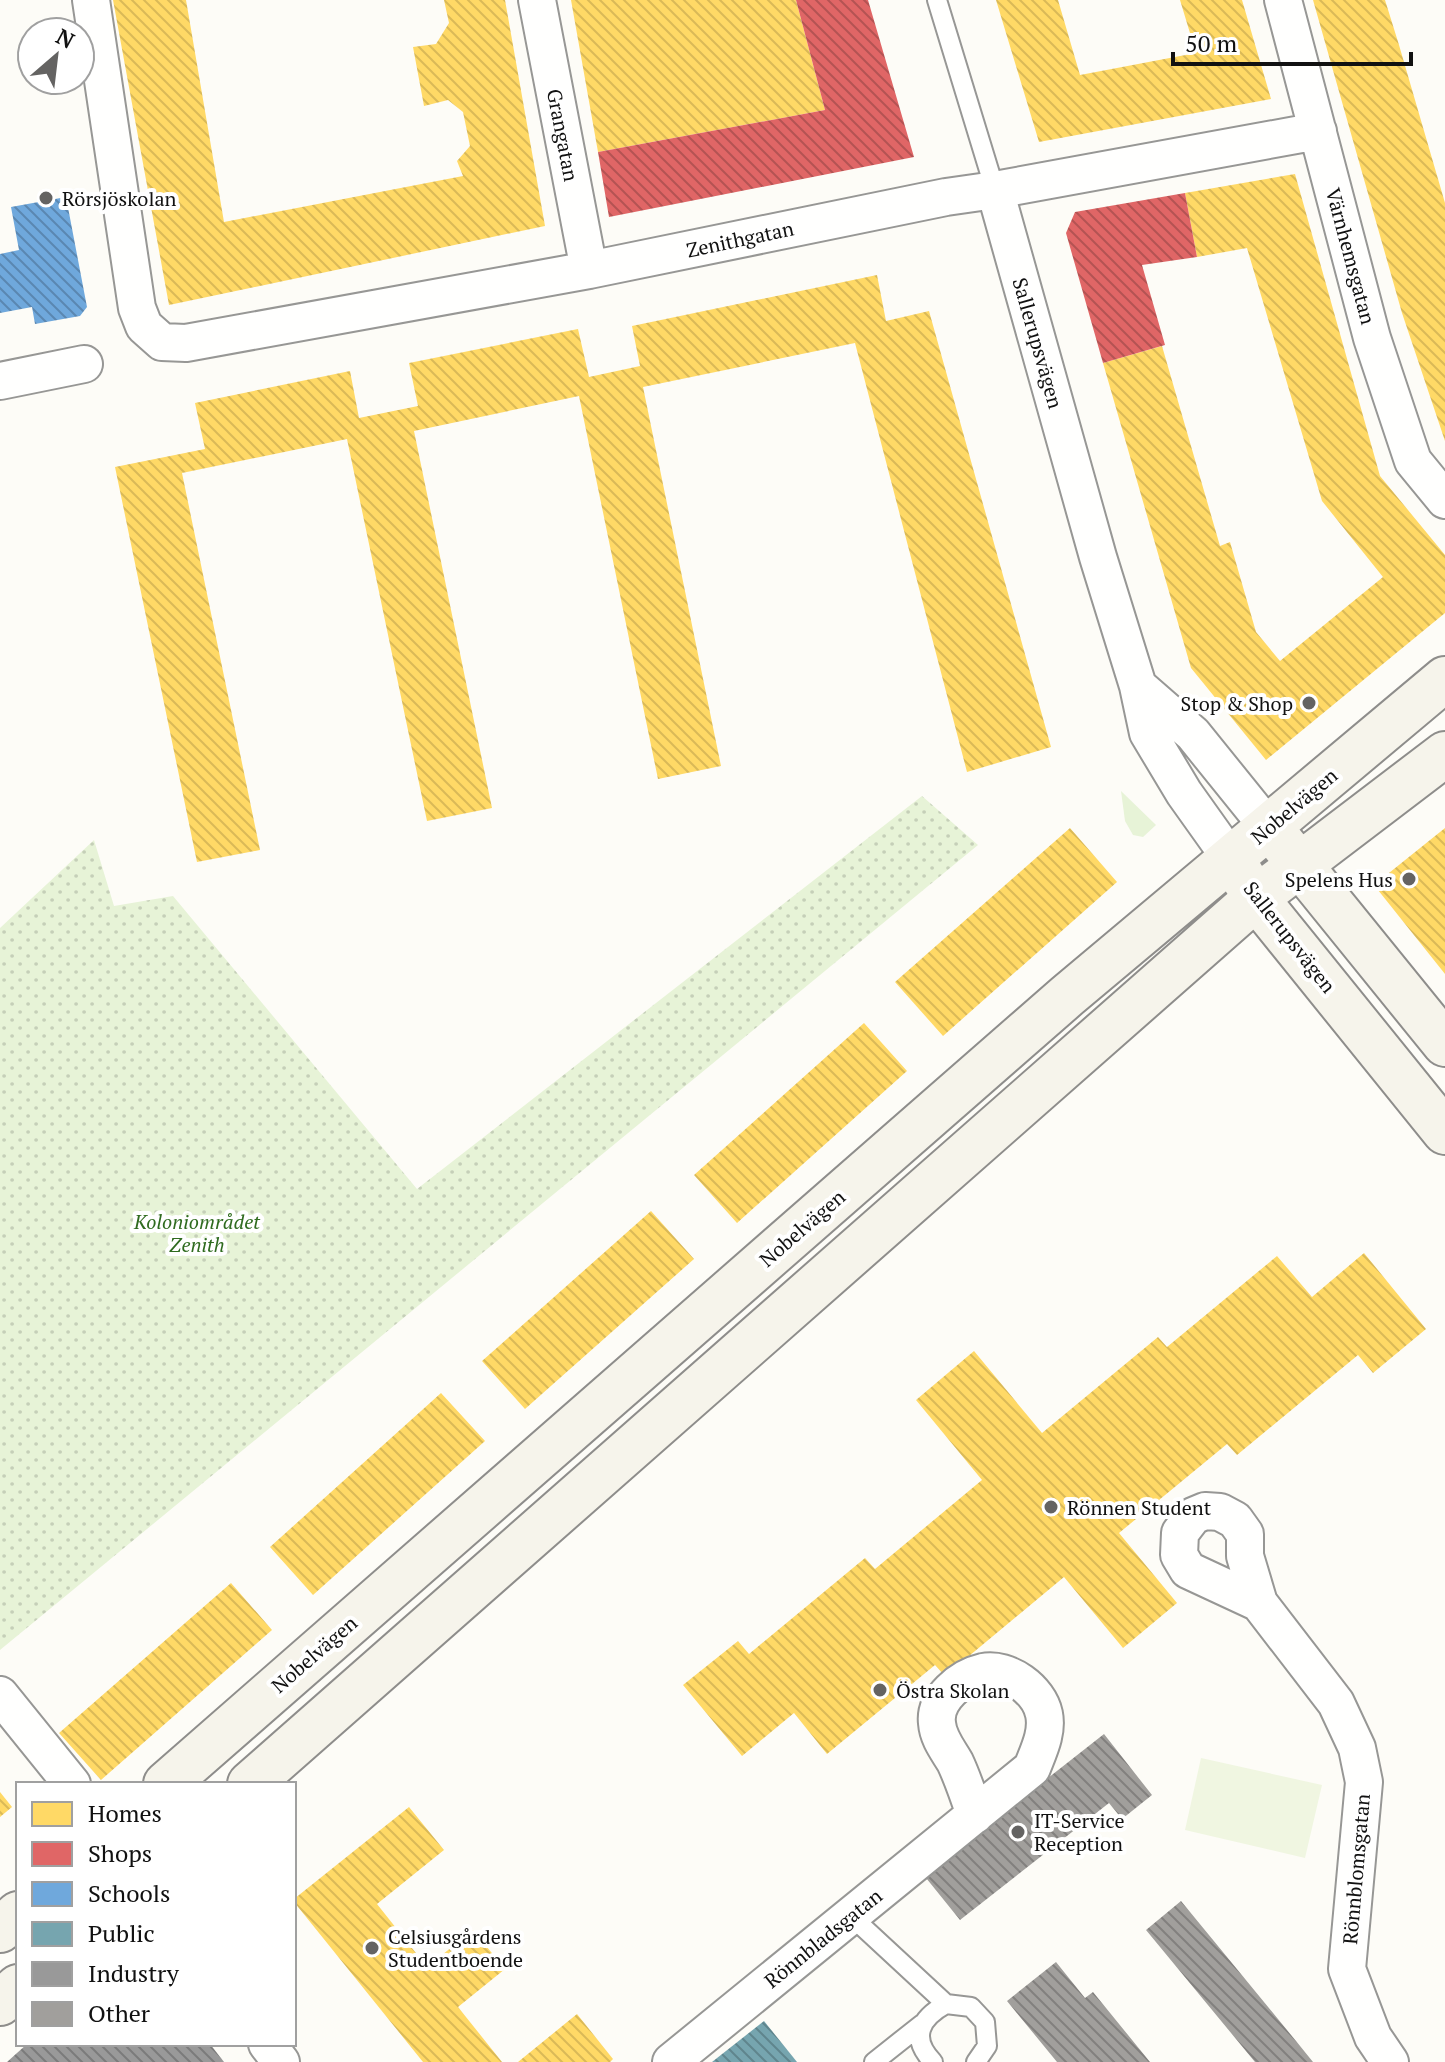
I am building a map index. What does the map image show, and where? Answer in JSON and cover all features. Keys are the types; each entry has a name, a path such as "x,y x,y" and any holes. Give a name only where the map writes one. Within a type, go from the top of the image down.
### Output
{"main road":[{"name":"Nobelvägen","path":"168,1782 1055,1007 1445,679"},
{"path":"252,1782 1256,898 1445,754"},
{"path":"1268,827 1445,1044"},
{"name":"Sallerupsvägen","path":"1231,859 1256,898 1445,1132"},
{"path":"0,1930 16,1916"},
{"path":"0,2003 16,1989"}],"street":[{"name":"Zenithgatan","path":"91,0 137,308 144,326 162,342 186,343 589,270 946,197 1318,131"},
{"name":"Grangatan","path":"537,0 589,270"},
{"name":"Värnhemsgatan","path":"1283,0 1372,338 1413,461 1445,500"},
{"name":"Sallerupsvägen","path":"995,190 1098,557 1138,686 1148,733 1184,793 1231,859"},
{"path":"0,381 84,364"},
{"path":"1138,686 1193,734 1268,827"},
{"name":"Rönnblomsgatan","path":"1259,1603 1336,1703 1357,1748 1363,1793 1347,1969 1373,2037 1390,2062"},
{"path":"0,1695 70,1782"},
{"name":"Rönnbladsgatan","path":"671,2062 975,1815"},
{"path":"269,2046 281,2062"}],"lane":[{"name":"Sallerupsvägen","path":"937,0 995,190"},
{"path":"851,1916 946,2004 971,2007 985,2022 987,2046 976,2062"},
{"path":"874,2062 922,2024 930,2013 946,2004"},
{"path":"922,2024 921,2040 925,2054 933,2062"}],"green space":[{"path":"1121,791 1156,825 1143,837 1133,835 1125,821"},
{"name":"Koloniområdet Zenith","path":"922,796 978,845 0,1650 0,928 94,840 114,906 173,896 417,1189"},
{"path":"1201,1758 1322,1785 1305,1858 1185,1830"}],"building: Homes":[{"path":"113,0 186,0 224,222 463,176 457,161 470,146 463,112 448,100 424,106 413,47 436,44 449,23 444,0 505,0 545,226 169,305"},
{"path":"571,0 796,0 825,110 598,152"},
{"path":"996,0 1058,0 1080,75 1196,53 1180,0 1242,0 1271,99 1039,142"},
{"path":"1313,0 1385,0 1399,45 1445,203 1445,441 1402,313"},
{"path":"1295,174 1380,476 1445,555 1445,613 1266,760 1191,668 1103,363 1162,346 1220,546 1230,542 1256,632 1280,661 1383,577 1322,501 1247,248 1197,257 1185,193"},
{"path":"877,275 886,321 929,311 1051,747 967,772 855,343 643,387 721,766 658,779 579,396 414,431 492,808 427,821 347,439 182,473 260,850 197,862 115,467 205,449 195,403 350,371 359,418 418,406 409,363 578,329 589,377 640,366 632,326"},
{"path":"1070,828 1117,882 943,1036 895,982"},
{"path":"1445,828 1445,974 1374,885"},
{"path":"864,1023 907,1071 737,1223 694,1175"},
{"path":"651,1211 694,1259 525,1409 482,1361"},
{"name":"Rönnen Student","path":"1364,1253 1426,1329 1373,1373 1358,1355 1237,1455 1227,1444 1119,1533 1177,1603 1123,1648 1064,1577 945,1676 935,1665 827,1754 794,1713 742,1756 683,1685 738,1641 749,1654 865,1558 875,1569 982,1480 916,1400 974,1351 1042,1433 1158,1337 1167,1347 1277,1256 1312,1297"},
{"path":"441,1393 485,1441 313,1595 270,1547"},
{"path":"231,1583 272,1630 101,1780 59,1733"},
{"path":"0,1792 12,1807 0,1817"},
{"name":"Celsiusgårdens Studentboende","path":"409,1807 444,1850 377,1904 427,1967 473,1930 505,1969 458,2007 502,2062 423,2062 296,1904 296,1897"},
{"path":"577,2014 613,2059 610,2062 518,2062"}],"building: Shops":[{"path":"796,0 868,0 914,157 609,217 598,152 825,110"},
{"path":"1185,193 1197,257 1142,265 1165,345 1103,363 1066,233 1075,212"}],"building: Schools":[{"path":"66,197 87,307 80,316 35,324 32,307 0,313 0,254 19,250 11,207"}],"building: Public":[{"path":"764,2021 797,2062 712,2062"}],"building: Industry":[{"path":"25,2046 212,2046 224,2062 7,2062"}],"building: Other":[{"name":"IT-Service Reception","path":"1104,1734 1152,1795 1122,1819 1109,1803 960,1920 918,1868 1020,1800"},
{"path":"1181,1901 1313,2062 1255,2062 1146,1930"},
{"path":"1056,1962 1085,1998 1093,1992 1150,2062 1057,2062 1007,2001"}],"place":[{"name":"Rörsjöskolan","path":"46,198"},
{"name":"Stop & Shop","path":"1309,703"},
{"name":"Spelens Hus","path":"1409,879"},
{"name":"Rönnen Student","path":"1051,1507"},
{"name":"Östra Skolan","path":"880,1690"},
{"name":"IT-Service Reception","path":"1018,1832"},
{"name":"Celsiusgårdens Studentboende","path":"372,1948"}]}
